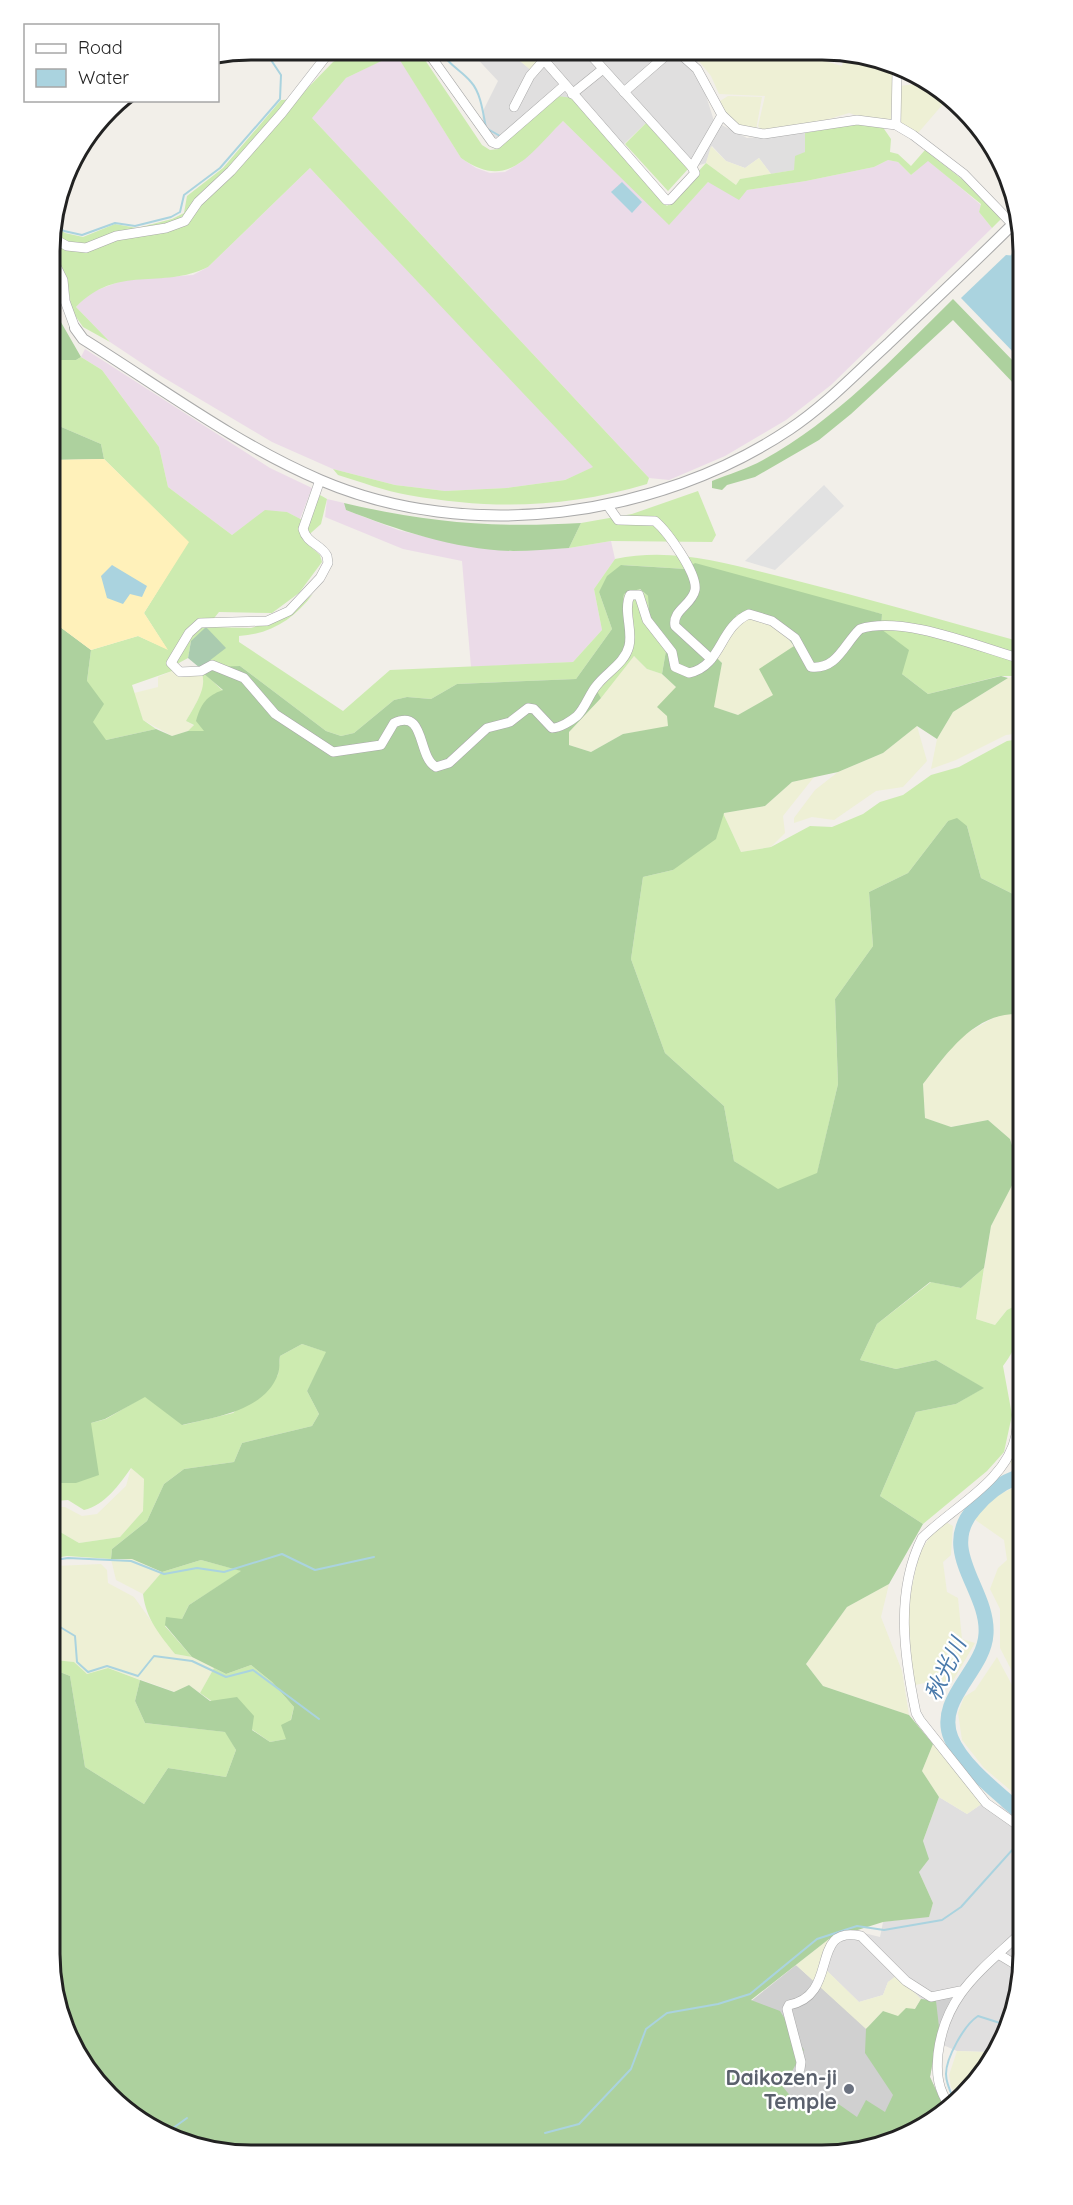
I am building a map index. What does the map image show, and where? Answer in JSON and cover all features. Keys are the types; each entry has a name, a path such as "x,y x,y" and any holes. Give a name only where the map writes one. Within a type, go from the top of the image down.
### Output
{"street":[{"path":"60,242 67,246 86,248 116,236 166,228 185,220 198,202 231,171 282,113 323,60"},
{"path":"433,60 492,142 497,144 564,85"},
{"path":"514,107 530,76 544,60 666,200 670,200 695,172 595,60"},
{"path":"624,92 661,60"},
{"path":"689,60 706,81 722,116 737,129 754,134 857,120 896,125 913,135 964,174 1010,220"},
{"path":"572,94 603,69"},
{"path":"896,125 897,76"},
{"path":"692,167 722,116"},
{"path":"60,274 63,280 65,301 75,328 83,339 257,449 320,480 395,502 448,512 523,514 608,506 699,478 731,463 791,428 835,393 1011,229"},
{"path":"320,480 303,529 307,539 322,548 327,556 326,569 313,586 289,611 267,621 200,623 189,633 171,663 180,672 201,671 212,665 236,673 244,678 275,714 313,737 326,748 339,752 381,745 394,723 407,720 415,723 419,729 426,759 436,767 450,763 487,728 510,722 528,708 534,709 552,728 557,729 574,719 596,686 624,658 631,635 627,610 630,596 639,595 642,598 647,620 667,643 675,667 689,673 708,666 740,618 749,614 772,621 795,638 811,667 820,668 832,662 860,628 881,625 929,633 1013,657"},
{"path":"608,506 618,520 655,521 684,560 694,577 695,589 690,602 677,613 675,626 711,659"},
{"path":"1013,1445 1009,1456 993,1476 928,1532 917,1549 905,1612 904,1650 916,1713 920,1720 986,1803 1013,1822"},
{"path":"800,2070 801,2062 787,2009 789,2005 802,2002 817,1987 827,1950 835,1939 854,1934 861,1936 922,1994 939,1997 960,1991"},
{"path":"946,2099 937,2084 936,2070 941,2028 960,1991 1013,1941"},
{"path":"999,1954 1013,1963"}],"shaded area":[{"path":"382,60 400,60 461,158 476,168 490,173 505,172 521,162 563,121 669,224 708,182 747,190 874,167 888,160 898,162 911,175 928,160 981,205 979,212 992,228 831,385 786,420 725,456 669,480 649,478 311,117 346,78"},
{"path":"478,60 519,60 532,71 539,60 698,60 694,72 702,83 714,121 747,138 805,133 805,152 794,170 771,174 759,158 745,168 726,161 712,146 706,163 688,169 646,123 624,144 616,148 557,96 498,149 482,126 483,111 498,81"},
{"path":"310,168 594,467 565,480 507,488 445,491 395,485 333,469 272,442 161,376 110,342 76,307 89,293 124,280 193,275 208,267"},
{"path":"85,349 270,468 312,488 300,519 287,512 265,511 232,535 168,487 159,447 102,370 81,357"},
{"path":"824,485 844,506 775,570 745,561"},
{"path":"327,499 344,503 346,510 398,530 456,544 511,551 569,548 611,541 615,559 594,589 602,630 573,662 471,667 462,561 403,549 325,517"},
{"path":"939,1797 967,1814 983,1803 1013,1808 1013,1967 1003,2016 986,2052 957,2051 936,2042 939,2027 953,2002 921,1999 897,1976 888,1982 883,1995 859,2002 819,1963 829,1939 856,1931 880,1937 883,1922 929,1916 933,1903 919,1872 923,1841"},
{"path":"796,1965 866,2028 915,2009 921,1999 936,2001 950,1996 953,2001 939,2027 930,2077 942,2103 918,2119 872,2139 848,2143 635,2094"}],"green space":[{"path":"336,60 384,60 346,78 312,118 649,478 647,484 617,492 558,502 499,504 469,503 408,495 338,475 333,469 395,485 445,491 507,488 565,480 593,467 310,168 208,267 191,274 107,286 76,307 110,342 83,327 72,311 66,277 60,266 61,231 83,237 115,224 137,228 172,219 184,213 187,196 223,168 281,100 297,99"},
{"path":"400,60 425,60 482,145 490,150 498,149 557,96 573,98 667,206 706,163 736,185 740,179 794,170 795,156 805,152 805,133 854,124 882,126 891,139 890,152 898,154 911,166 925,150 972,187 1002,218 992,228 979,212 981,204 928,161 911,175 898,162 888,160 874,167 747,190 739,200 708,182 669,225 563,121 529,156 506,170 493,171 478,167 461,158"},
{"path":"519,60 539,60 532,71"},
{"path":"822,60 842,66 843,61 884,70 894,74 893,117 891,120 849,113 809,125 761,130 758,126 765,96 719,94 711,76 699,61"},
{"path":"914,84 943,104 918,133 899,123 899,86"},
{"path":"728,96 762,97 756,130 741,126 726,115 720,101"},
{"path":"646,123 688,169 668,191 625,144"},
{"path":"711,146 726,161 745,168 759,158 771,174 740,179 736,185 706,163"},
{"path":"953,299 1013,361 1013,383 953,320 851,414 819,440 755,477 727,485 722,490 712,488 712,481 763,460 790,444 840,407"},
{"path":"60,320 81,357 76,360 60,360"},
{"path":"81,357 102,370 159,447 168,487 232,535 265,510 287,512 308,523 320,495 327,499 321,524 303,540 320,555 322,562 299,593 272,613 219,612 207,627 251,628 288,616 313,594 298,611 281,624 251,635 239,636 239,642 343,711 390,670 573,662 602,630 594,589 615,559 637,556 681,556 725,563 1013,640 1013,676 1000,676 928,694 902,674 881,628 882,614 686,569 622,565 599,592 612,629 576,679 457,684 431,699 407,697 394,700 354,733 341,736 326,731 240,666 204,673 223,691 204,731 188,731 194,725 186,721 199,698 203,682 203,674 191,641 188,658 177,664 172,671 132,685 143,720 156,729 106,740 73,799 92,722 87,681 91,650 138,636 167,649 144,613 188,542 104,459 101,444 60,426 60,360 76,360"},
{"path":"60,426 101,444 104,459 60,460"},
{"path":"698,491 716,535 712,542 611,541 569,548 581,523 632,514"},
{"path":"344,503 405,515 462,522 519,525 581,523 569,548 492,550 449,543 386,525 346,510"},
{"path":"695,563 882,614 881,629 909,650 902,674 928,694 1001,676 1008,678 953,712 937,739 917,726 883,753 838,772 792,782 765,806 724,813 716,839 673,870 643,877 631,959 665,1053 724,1106 734,1161 778,1189 817,1173 838,1084 835,999 873,946 869,892 908,873 948,821 957,818 967,826 981,878 1013,894 1013,1014 989,1020 964,1036 923,1084 925,1118 951,1127 988,1120 1010,1139 1013,1148 1013,1184 991,1226 984,1268 961,1288 930,1282 877,1324 860,1360 896,1369 936,1360 984,1388 956,1404 916,1412 880,1496 923,1524 889,1584 847,1607 806,1664 823,1686 909,1715 933,1744 922,1771 939,1797 923,1841 929,1859 919,1872 933,1903 929,1917 883,1922 829,1939 751,2000 780,2011 804,2050 783,2087 802,2110 827,2096 857,2117 866,2100 885,2112 893,2095 865,2053 866,2029 883,2011 898,2016 906,2008 915,2009 921,1999 936,2001 939,2027 930,2077 942,2103 918,2119 872,2139 822,2145 238,2145 189,2135 155,2119 135,2106 116,2089 99,2070 86,2050 66,2004 60,1954 60,1672 70,1676 85,1767 144,1804 168,1768 226,1777 236,1750 225,1732 145,1723 135,1701 140,1680 174,1692 189,1685 210,1701 237,1697 254,1716 252,1730 270,1742 286,1739 281,1725 291,1720 294,1707 272,1682 251,1665 226,1674 192,1657 165,1625 166,1617 182,1619 189,1605 241,1571 201,1560 162,1572 132,1559 111,1559 112,1549 147,1521 164,1484 184,1469 234,1462 242,1443 312,1426 319,1414 307,1391 326,1352 302,1344 280,1356 278,1374 262,1396 251,1404 223,1415 182,1425 145,1397 105,1419 91,1423 99,1475 76,1483 60,1483 60,627 91,650 87,681 104,704 93,722 106,740 156,729 172,736 188,731 204,731 196,721 200,710 208,698 223,690 203,673 214,667 240,666 326,731 341,736 354,733 394,700 407,697 431,699 457,684 576,679 612,629 599,592 607,576 621,565 686,569","holes":["640,589 648,596 649,617 668,639 662,674 676,687 657,707 667,716 668,726 623,734 591,752 569,745 569,732 601,698 594,686 616,661 625,646 627,631 623,608 624,594","749,611 773,619 794,646 759,669 773,695 738,715 714,707 722,663 712,653 737,615"]},
{"path":"639,589 648,596 649,617 668,639 662,674 647,669 634,656 601,698 594,687 628,635 622,603 624,594"},
{"path":"749,611 773,619 794,647 774,695 738,715 713,707 722,663 712,653 737,615"},
{"path":"206,627 226,648 200,668 188,658 191,641"},
{"path":"634,656 647,669 662,674 676,687 668,716 668,727 623,734 591,752 569,745 569,732"},
{"path":"172,671 186,677 203,673 203,691 186,721 194,726 188,731 172,736 143,720 134,693 158,687 158,677"},
{"path":"1013,677 1013,734 931,769 937,739 953,712"},
{"path":"917,726 927,761 903,787 876,791 834,820 812,817 794,823 794,818 815,790 838,772 883,753"},
{"path":"1013,740 1013,894 981,878 967,826 948,821 908,873 869,892 873,946 835,999 838,1084 817,1174 778,1190 734,1161 724,1106 665,1053 631,959 643,877 673,870 723,813 741,852 771,847 810,826 832,827 863,814 880,802 903,795 931,775 959,767"},
{"path":"814,777 783,816 785,833 771,847 741,852 723,813 765,806 792,782"},
{"path":"1002,1013 1013,1014 1013,1146 1010,1139 988,1120 950,1127 925,1118 923,1084 960,1037"},
{"path":"1013,1184 1013,1307 1007,1310 995,1325 976,1319 991,1226"},
{"path":"984,1268 976,1319 995,1325 1007,1310 1013,1307 1013,1350 1003,1366 1012,1415 1004,1452 987,1471 923,1524 880,1496 916,1412 956,1404 983,1388 936,1360 896,1369 860,1360 877,1324 931,1282 961,1288"},
{"path":"302,1344 327,1352 307,1391 319,1414 312,1426 242,1443 234,1462 184,1469 164,1484 147,1521 112,1549 111,1559 60,1557 60,1532 79,1543 120,1537 143,1511 144,1479 131,1468 111,1494 99,1504 84,1510 68,1500 60,1501 60,1483 76,1483 91,1423 106,1419 145,1396 183,1425 233,1413 278,1375 280,1356"},
{"path":"131,1468 144,1479 143,1511 120,1537 79,1543 60,1532 60,1507 65,1507 82,1516 97,1514 126,1486"},
{"path":"1013,1488 1013,1673 1000,1648 1000,1609 990,1589 998,1568 1007,1560 1004,1540 974,1519 994,1497"},
{"path":"944,1521 953,1526 951,1555 943,1562 947,1592 958,1598 962,1639 975,1643 951,1684 929,1682 915,1685 907,1646 910,1596 919,1554 931,1535"},
{"path":"111,1559 132,1559 162,1572 143,1594 116,1580"},
{"path":"201,1560 242,1571 189,1605 182,1619 165,1626 192,1657 175,1654 150,1619 143,1594 162,1572"},
{"path":"101,1564 107,1570 108,1583 134,1597 175,1654 192,1657 214,1668 200,1693 189,1685 175,1692 108,1668 87,1674 74,1662 60,1661 60,1566"},
{"path":"889,1584 881,1617 902,1671 909,1715 823,1686 806,1664 847,1607"},
{"path":"997,1657 1013,1686 1013,1792 984,1768 962,1740 958,1713 964,1697 975,1690"},
{"path":"60,1661 74,1662 87,1674 108,1668 140,1680 135,1701 145,1723 226,1732 236,1750 226,1777 168,1768 144,1804 85,1767 70,1676 60,1672"},
{"path":"251,1665 272,1682 294,1707 286,1739 270,1742 200,1693 214,1668 226,1674"},
{"path":"933,1744 983,1803 967,1814 939,1797 922,1771"},
{"path":"829,1939 819,1963 859,2002 883,1995 888,1982 897,1975 921,1999 915,2009 898,2017 883,2011 866,2029 796,1965"},
{"path":"957,2051 986,2052 974,2070 954,2092 949,2075"}],"sand":[{"path":"104,459 189,542 144,613 168,650 138,636 91,650 60,627 60,460"}],"water":[{"path":"622,182 642,202 632,213 611,192"},
{"path":"1006,255 1013,256 1013,352 961,298"},
{"path":"112,565 147,586 142,597 130,594 123,604 107,598 101,576"}],"waterway":[{"path":"61,229 82,235 115,223 135,226 171,217 180,212 184,195 220,168 280,99 281,75 271,60"},
{"path":"447,60 467,78 477,92 486,128 500,136"},
{"path":"1011,258 1013,253"},
{"name":"秋光川","path":"1013,1479 989,1493 974,1509 964,1525 961,1540 962,1555 985,1618 986,1634 977,1660 949,1711 948,1724 951,1738 964,1759 982,1779 1013,1806"},
{"path":"60,1559 131,1561 164,1574 197,1568 224,1572 282,1554 315,1570 374,1557"},
{"path":"60,1627 75,1636 77,1662 88,1672 107,1666 138,1676 154,1656 192,1661 226,1677 253,1670 319,1719"},
{"path":"545,2133 579,2124 631,2069 646,2029 667,2013 718,2004 750,1994 817,1939 857,1926 884,1930 942,1920 961,1907 1013,1849"},
{"path":"952,2094 946,2074 947,2067 952,2051 962,2034 978,2016 1000,2023"},
{"path":"173,2128 187,2118"}],"place":[{"name":"Daikozen-ji Temple","path":"849,2089"}]}
